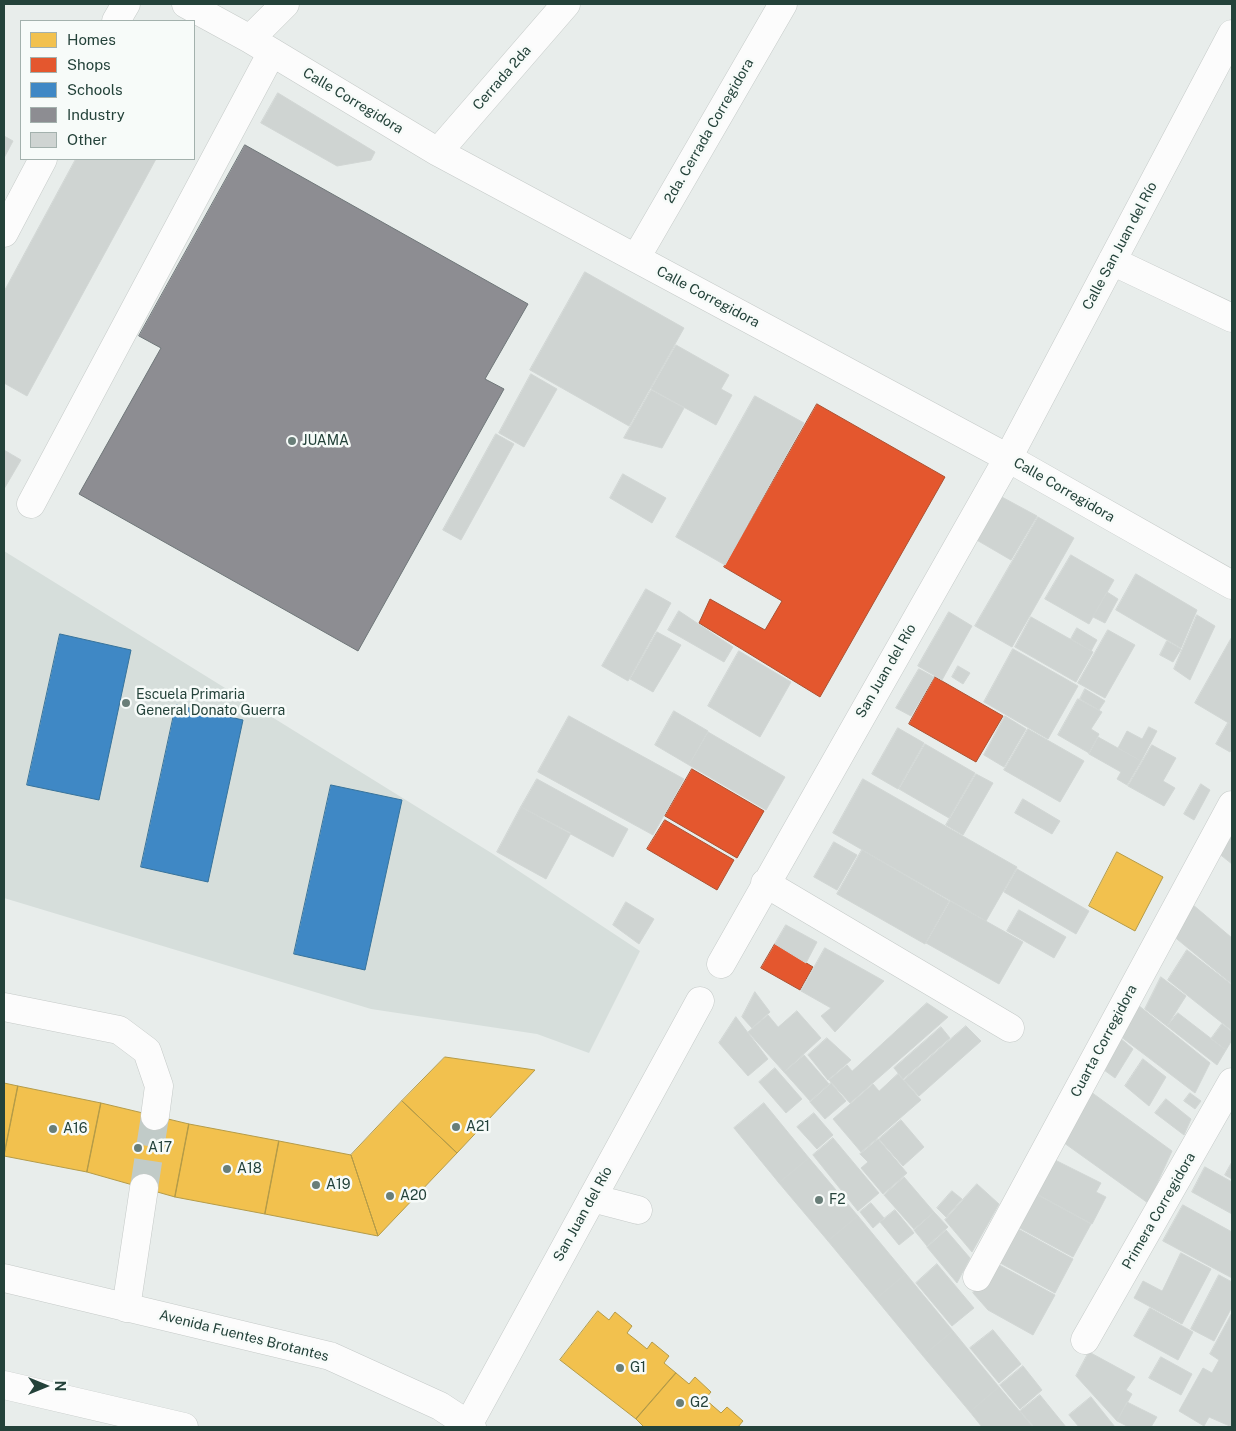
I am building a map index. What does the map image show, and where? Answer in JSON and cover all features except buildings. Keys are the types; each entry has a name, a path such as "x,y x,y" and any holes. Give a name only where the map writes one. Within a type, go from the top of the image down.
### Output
{"street":[{"path":"117,20 126,4"},
{"name":"Calle Corregidora","path":"186,4 261,46 438,152 1008,458 1232,585"},
{"path":"31,504 261,46 285,4"},
{"name":"Cerrada 2da","path":"438,152 566,4"},
{"name":"2da. Cerrada Corregidora","path":"636,258 783,4"},
{"name":"Calle San Juan del Río","path":"1008,458 1112,261 1224,69 1232,34"},
{"path":"4,233 42,160"},
{"path":"1112,261 1232,318"},
{"name":"San Juan del Río","path":"721,964 765,883 1008,458"},
{"name":"Cuarta Corregidora","path":"977,1277 1232,805"},
{"path":"765,883 1010,1028"},
{"name":"San Juan del Río","path":"469,1426 700,1002"},
{"path":"4,1007 119,1030 147,1051 159,1086 155,1116"},
{"name":"Primera Corregidora","path":"1085,1340 1232,1082"},
{"path":"126,1308 144,1188"},
{"path":"592,1198 638,1210"},
{"name":"Avenida Fuentes Brotantes","path":"4,1278 330,1356 440,1406 469,1426"},
{"path":"4,1385 184,1427"}],"shaded area":[{"name":"Escuela Primaria General Donato Guerra","path":"4,551 493,854 640,951 589,1053 537,1034 371,1009 4,898"}],"tunnel":[{"path":"144,1188 155,1116"}],"place":[{"name":"JUAMA","path":"292,441"},
{"name":"Escuela Primaria General Donato Guerra","path":"126,703"},
{"name":"A21","path":"456,1127"},
{"name":"A16","path":"53,1129"},
{"name":"A17","path":"138,1148"},
{"name":"A18","path":"227,1169"},
{"name":"A19","path":"316,1185"},
{"name":"A20","path":"390,1196"},
{"name":"F2","path":"819,1200"},
{"name":"G1","path":"620,1368"},
{"name":"G2","path":"680,1403"}]}
